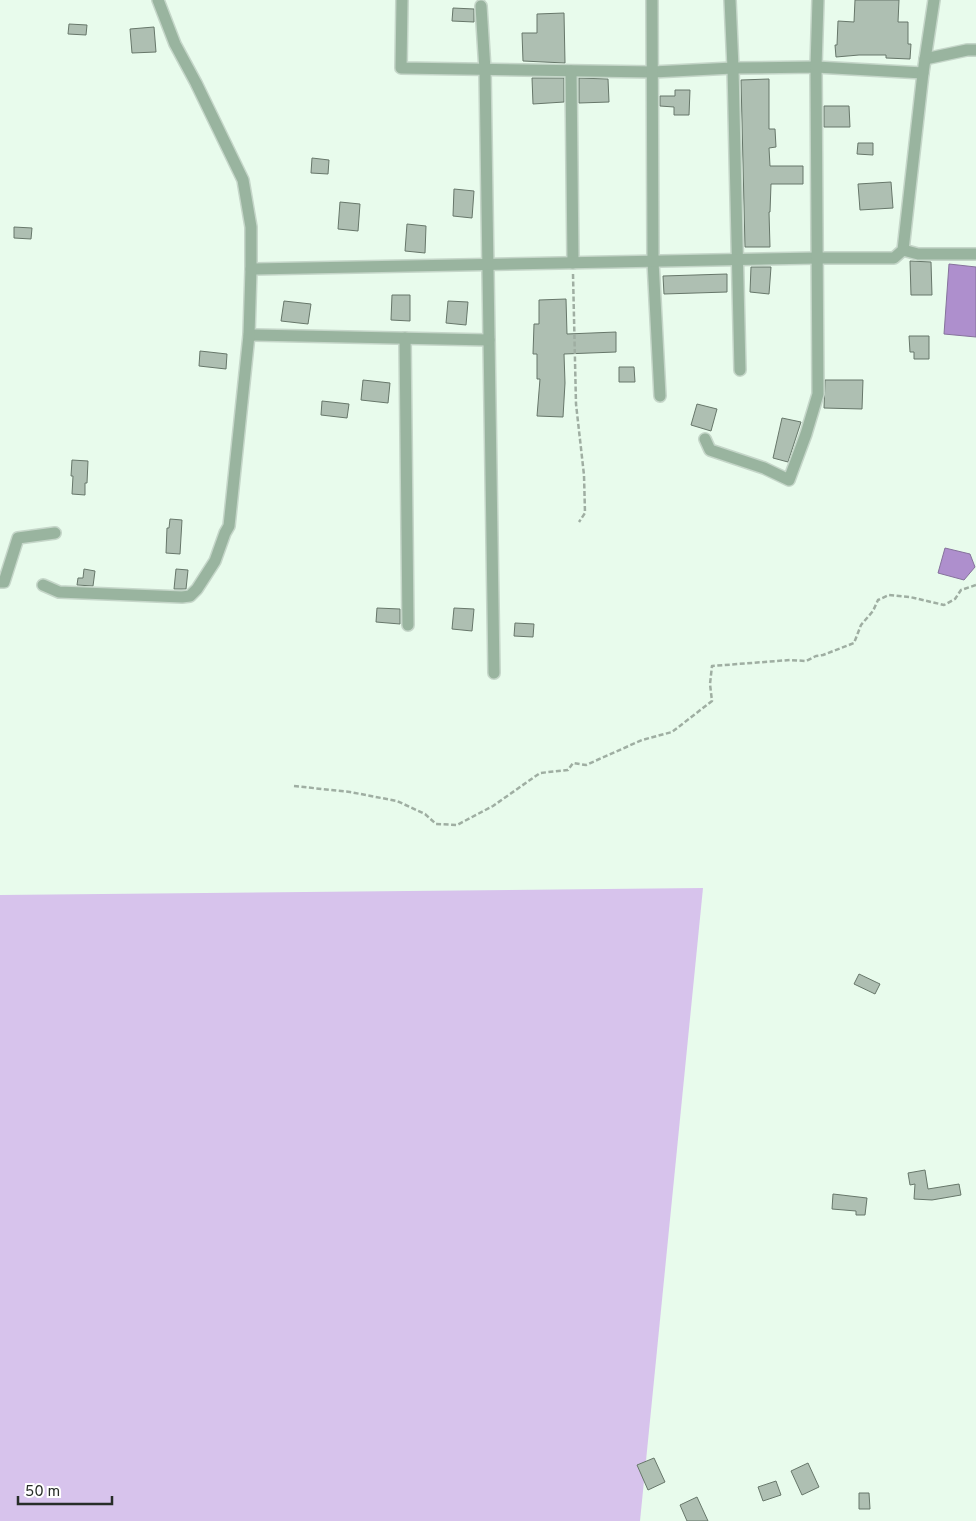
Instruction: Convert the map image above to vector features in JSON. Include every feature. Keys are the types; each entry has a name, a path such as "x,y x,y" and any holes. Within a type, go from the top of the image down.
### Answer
{"street":[{"path":"43,585 59,592 190,596 197,589 215,561 225,533 230,526 249,335 251,227 243,180 175,44 158,0"},
{"path":"402,0 401,68 653,72 816,66 923,73"},
{"path":"652,0 653,261 660,396"},
{"path":"730,0 740,370"},
{"path":"705,439 710,450 764,468 789,480 818,394 816,66 818,0"},
{"path":"251,269 894,258 903,250 923,73 934,0"},
{"path":"481,6 485,70 494,673"},
{"path":"925,59 967,50 976,50"},
{"path":"571,71 573,263"},
{"path":"903,250 918,254 976,254"},
{"path":"249,335 489,340"},
{"path":"405,338 408,625"},
{"path":"0,582 4,582 18,538 55,533"}],"path":[{"path":"573,263 576,404 584,474 585,513 579,522"},
{"path":"294,786 350,792 397,801 425,814 436,824 457,825 493,806 540,772 568,770 573,763 586,765 642,740 672,732 712,701 710,684 712,666 790,660 806,661 816,656 823,656 854,643 861,625 873,611 878,600 890,595 910,597 944,605 955,599 961,590 976,585"}],"shaded area":[{"path":"949,264 976,267 976,337 944,334"},
{"path":"945,548 970,554 975,567 964,580 938,573"},
{"path":"703,888 640,1521 0,1521 0,895"}],"building":[{"path":"855,0 899,0 898,22 908,22 908,44 911,44 910,59 886,58 886,55 836,57 835,45 837,45 838,21 854,22"},
{"path":"453,8 474,9 474,22 452,21"},
{"path":"564,13 565,63 523,61 522,33 537,33 537,14"},
{"path":"69,24 87,25 86,35 68,34"},
{"path":"154,27 156,52 132,53 130,29"},
{"path":"532,78 564,78 564,102 533,104"},
{"path":"579,78 608,79 609,102 579,103"},
{"path":"769,79 769,129 775,129 776,147 769,148 770,166 803,166 803,184 771,184 769,212 770,247 745,247 741,80"},
{"path":"675,90 690,90 689,115 674,115 674,107 660,106 660,96 675,96"},
{"path":"824,106 849,106 850,127 824,127"},
{"path":"858,143 873,143 873,155 857,154"},
{"path":"312,158 329,160 328,174 311,173"},
{"path":"891,182 893,208 860,210 858,184"},
{"path":"454,189 474,191 472,218 453,216"},
{"path":"340,202 360,204 358,231 338,229"},
{"path":"407,224 426,226 425,253 405,251"},
{"path":"14,227 32,228 31,239 14,238"},
{"path":"910,261 931,262 932,295 911,295"},
{"path":"751,267 771,267 769,294 750,292"},
{"path":"727,274 727,292 664,294 663,276"},
{"path":"392,295 410,295 410,321 391,320"},
{"path":"566,299 567,334 616,332 616,352 564,354 563,417 537,416 540,379 537,379 537,354 533,354 534,324 539,324 539,300"},
{"path":"284,301 311,304 308,324 281,321"},
{"path":"448,301 468,302 466,325 446,323"},
{"path":"909,336 929,336 929,359 914,359 914,352 910,352"},
{"path":"200,351 227,354 226,369 199,366"},
{"path":"619,367 634,367 635,382 619,382"},
{"path":"363,380 390,383 388,403 361,400"},
{"path":"825,380 863,380 862,409 824,408"},
{"path":"322,401 349,404 347,418 321,415"},
{"path":"697,404 717,409 711,431 691,425"},
{"path":"782,418 801,422 788,462 773,458"},
{"path":"72,460 88,461 85,495 72,494"},
{"path":"170,519 182,520 180,554 166,553 167,528 169,528"},
{"path":"84,569 95,571 93,586 77,585 78,578 83,578"},
{"path":"176,569 188,570 186,589 174,589"},
{"path":"377,608 400,609 400,624 376,622"},
{"path":"454,608 474,609 472,631 452,629"},
{"path":"515,623 534,624 533,637 514,636"},
{"path":"859,974 880,984 875,994 854,984"},
{"path":"925,1170 928,1189 959,1184 961,1195 932,1200 914,1199 915,1184 910,1185 908,1173"},
{"path":"833,1194 867,1198 865,1215 856,1215 856,1211 832,1209"},
{"path":"654,1458 665,1482 648,1490 637,1465"},
{"path":"808,1463 819,1487 802,1495 791,1471"},
{"path":"776,1481 781,1495 763,1501 758,1487"},
{"path":"859,1493 869,1493 870,1509 859,1509"},
{"path":"697,1497 708,1521 687,1521 680,1505"}]}
